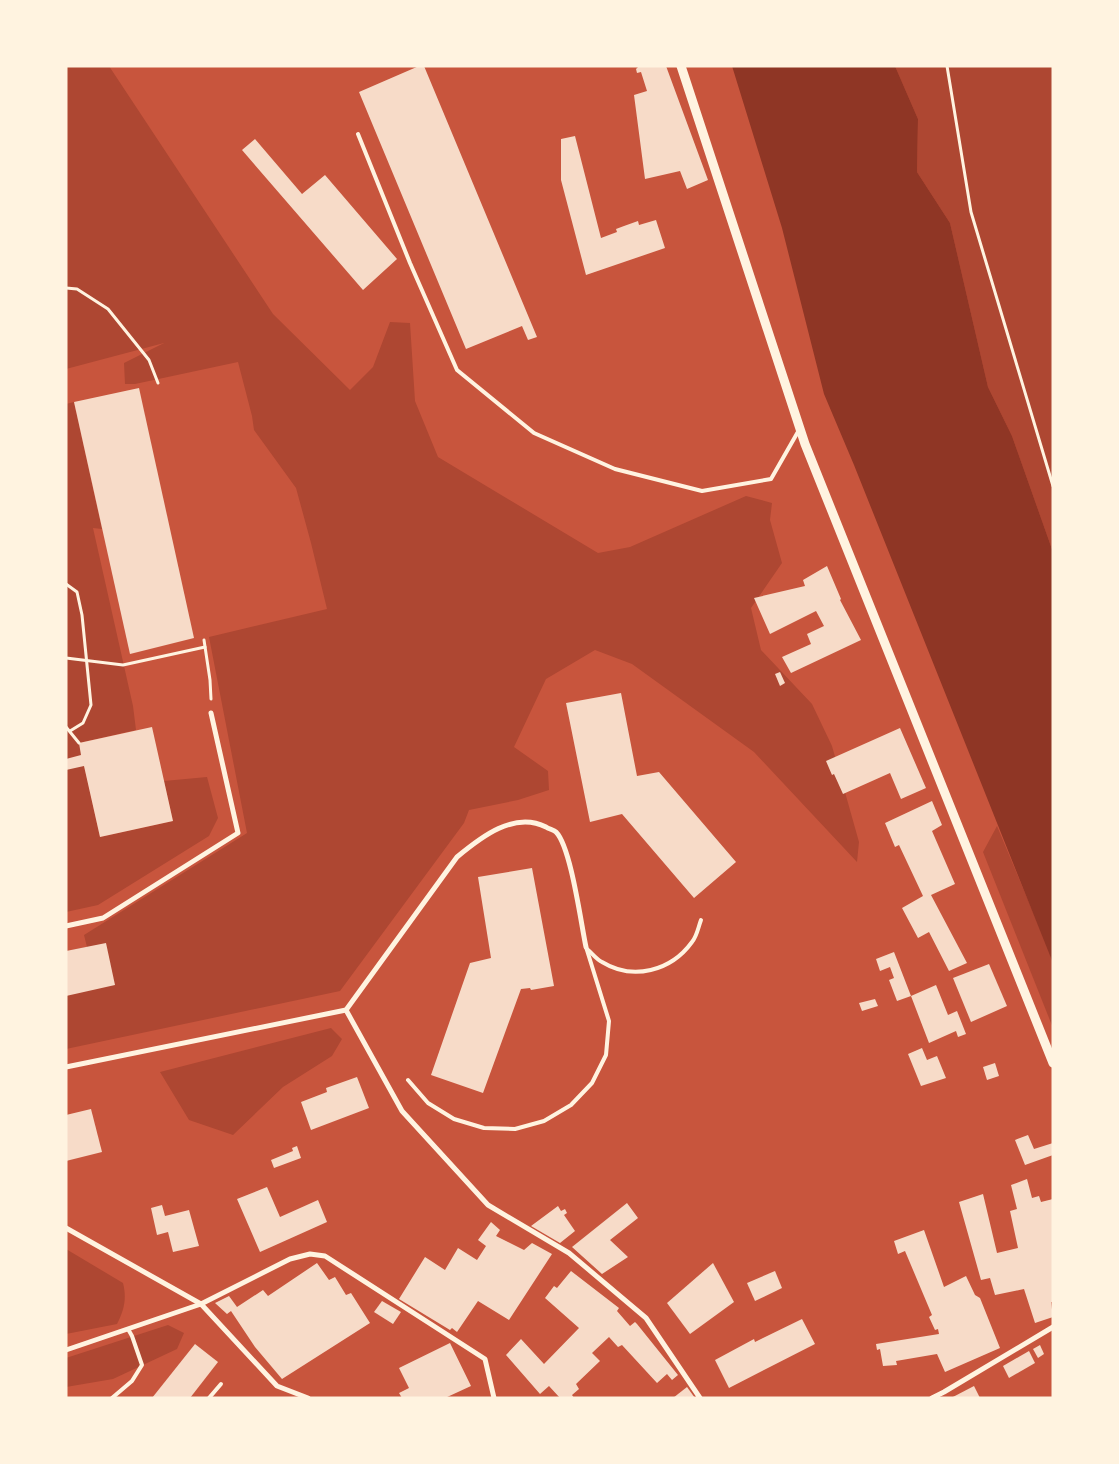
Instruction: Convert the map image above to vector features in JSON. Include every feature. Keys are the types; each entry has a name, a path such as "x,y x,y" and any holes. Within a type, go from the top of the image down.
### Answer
{"street":[{"path":"681,66 804,444 1053,1063"},
{"path":"66,926 103,918 238,833 211,712"},
{"path":"66,1067 346,1010 457,857 476,841 496,829 520,823 537,823 556,832 568,855 586,947"},
{"path":"346,1010 402,1112 488,1205 569,1253 646,1318 700,1398"},
{"path":"66,1228 201,1304 277,1386 308,1398"},
{"path":"66,1350 201,1304 290,1259 310,1254 324,1256 485,1359 494,1398"},
{"path":"932,1398 1053,1327"}],"lane":[{"path":"358,134 410,263 457,370 534,433 615,469 702,491 771,479 800,429"},
{"path":"586,947 601,962 620,970 641,972 662,968 680,957 694,940 701,920"},
{"path":"408,1080 428,1103 454,1119 484,1128 515,1129 544,1121 571,1105 592,1083 606,1055 609,1021 586,947"},
{"path":"112,1398 132,1381 142,1365 128,1329"},
{"path":"209,1398 221,1384"}],"path":[{"path":"947,66 971,212 1053,486"},
{"path":"66,288 77,289 108,309 149,360 158,383"},
{"path":"66,584 77,592 82,615 91,705 83,723 70,731"},
{"path":"204,640 210,680 211,712"},
{"path":"66,658 123,665 205,647"},
{"path":"66,727 79,743"}],"shaded area":[{"path":"66,66 109,66 273,314 350,390 373,367 390,322 410,323 415,401 438,457 598,553 630,547 746,496 772,503 770,520 782,563 751,608 761,650 812,704 832,746 859,842 857,862 754,752 632,664 595,650 546,679 514,747 548,771 549,790 518,800 469,810 464,823 340,991 66,1049 66,951 87,947 84,935 247,833 209,637 327,609 296,488 254,430 238,362 135,384 125,384 124,363 164,343 66,369"},
{"path":"732,66 895,66 918,119 917,172 950,223 988,387 1012,436 1053,552 1053,963 824,394 782,228"},
{"path":"895,66 1053,66 1053,552 1012,436 988,387 950,223 917,172 918,119"},
{"path":"74,402 102,529 93,528 133,706 136,730 79,743 100,837 173,821 164,781 207,777 218,818 209,836 98,905 66,912 66,404"},
{"path":"997,826 1053,960 1053,1028 983,852"},
{"path":"331,1028 342,1039 332,1056 283,1087 233,1135 189,1120 160,1072"},
{"path":"66,1249 123,1283 124,1304 117,1324 66,1334"},
{"path":"168,1325 184,1333 177,1349 113,1379 66,1387 66,1358"}],"building":[{"path":"419,66 424,66 537,337 528,340 522,326 466,349 359,92"},
{"path":"639,66 666,66 708,180 687,189 680,171 645,179 634,95 647,91 641,72 637,73 636,69"},
{"path":"575,136 601,238 617,232 616,229 638,221 639,225 656,220 665,248 586,275 561,180 561,139"},
{"path":"255,139 302,194 325,175 397,259 363,290 242,150"},
{"path":"139,388 194,638 130,654 74,402"},
{"path":"827,566 840,600 861,640 791,673 782,657 811,644 807,634 824,626 816,611 770,634 754,598 805,586 803,580"},
{"path":"780,672 785,683 780,686 775,674"},
{"path":"621,693 637,776 659,772 736,862 694,898 622,814 590,822 566,703"},
{"path":"152,727 173,821 100,837 84,766 66,770 66,759 81,755 79,743"},
{"path":"900,728 926,788 901,799 890,773 843,794 826,761"},
{"path":"932,801 942,825 932,831 955,884 931,895 967,963 949,971 929,932 918,938 902,908 923,896 899,845 895,847 885,823"},
{"path":"532,868 554,986 531,990 530,988 521,989 483,1093 431,1075 470,963 491,958 478,877"},
{"path":"106,943 115,985 66,996 66,951"},
{"path":"894,952 911,996 897,1001 889,980 894,978 890,967 880,971 876,959"},
{"path":"989,964 1007,1006 971,1022 953,978"},
{"path":"936,985 948,1015 957,1011 966,1034 958,1037 956,1031 929,1043 911,996"},
{"path":"875,999 878,1006 862,1011 859,1003"},
{"path":"922,1048 927,1060 937,1056 946,1078 921,1086 908,1054"},
{"path":"995,1063 999,1076 987,1080 983,1067"},
{"path":"357,1077 369,1108 311,1130 301,1102 327,1092 326,1088"},
{"path":"91,1109 102,1152 66,1161 66,1115"},
{"path":"1028,1135 1034,1149 1053,1143 1053,1155 1025,1165 1015,1140"},
{"path":"297,1146 301,1158 274,1168 271,1160 293,1151 292,1148"},
{"path":"1027,1179 1032,1198 1039,1196 1041,1202 1053,1199 1053,1302 1051,1302 1053,1317 1035,1323 1024,1289 995,1295 990,1278 981,1280 959,1202 983,1194 997,1253 1018,1248 1010,1211 1017,1209 1011,1185"},
{"path":"267,1187 280,1217 318,1200 327,1222 260,1252 237,1199"},
{"path":"627,1203 638,1218 610,1240 628,1257 602,1274 572,1247"},
{"path":"162,1205 165,1216 189,1210 199,1246 173,1252 168,1232 157,1235 151,1208"},
{"path":"558,1206 561,1211 565,1209 567,1213 564,1215 575,1231 560,1243 531,1226"},
{"path":"491,1222 500,1230 496,1236 524,1250 532,1243 552,1254 509,1320 478,1301 457,1332 452,1328 450,1330 399,1299 425,1257 445,1270 458,1248 477,1260 486,1246 478,1240"},
{"path":"924,1230 944,1287 966,1276 975,1295 980,1298 1000,1348 945,1372 937,1354 896,1361 897,1365 883,1366 880,1349 877,1350 876,1344 939,1334 938,1329 935,1330 929,1317 932,1315 905,1251 898,1254 894,1241"},
{"path":"317,1263 329,1280 335,1277 346,1295 351,1293 370,1323 282,1379 255,1347 231,1311 227,1314 215,1303 229,1296 237,1307 263,1290 268,1296"},
{"path":"713,1263 734,1302 690,1334 667,1303"},
{"path":"571,1271 619,1308 617,1311 630,1326 635,1322 678,1375 672,1380 667,1374 657,1383 622,1345 618,1347 609,1337 592,1353 600,1361 576,1384 579,1389 572,1395 574,1398 560,1398 549,1386 540,1394 506,1355 521,1339 544,1364 579,1328 545,1298 554,1286 557,1288"},
{"path":"775,1271 782,1288 755,1301 747,1283"},
{"path":"382,1301 401,1312 393,1324 374,1312"},
{"path":"802,1319 815,1344 729,1388 715,1360 754,1339 755,1342"},
{"path":"450,1343 471,1386 445,1398 402,1398 399,1393 409,1388 399,1368"},
{"path":"195,1344 218,1362 190,1398 152,1398"},
{"path":"1040,1345 1044,1354 1038,1358 1033,1349"},
{"path":"1029,1351 1035,1363 1009,1378 1003,1366"},
{"path":"974,1386 980,1398 951,1398"},
{"path":"687,1387 695,1398 673,1398"}]}
